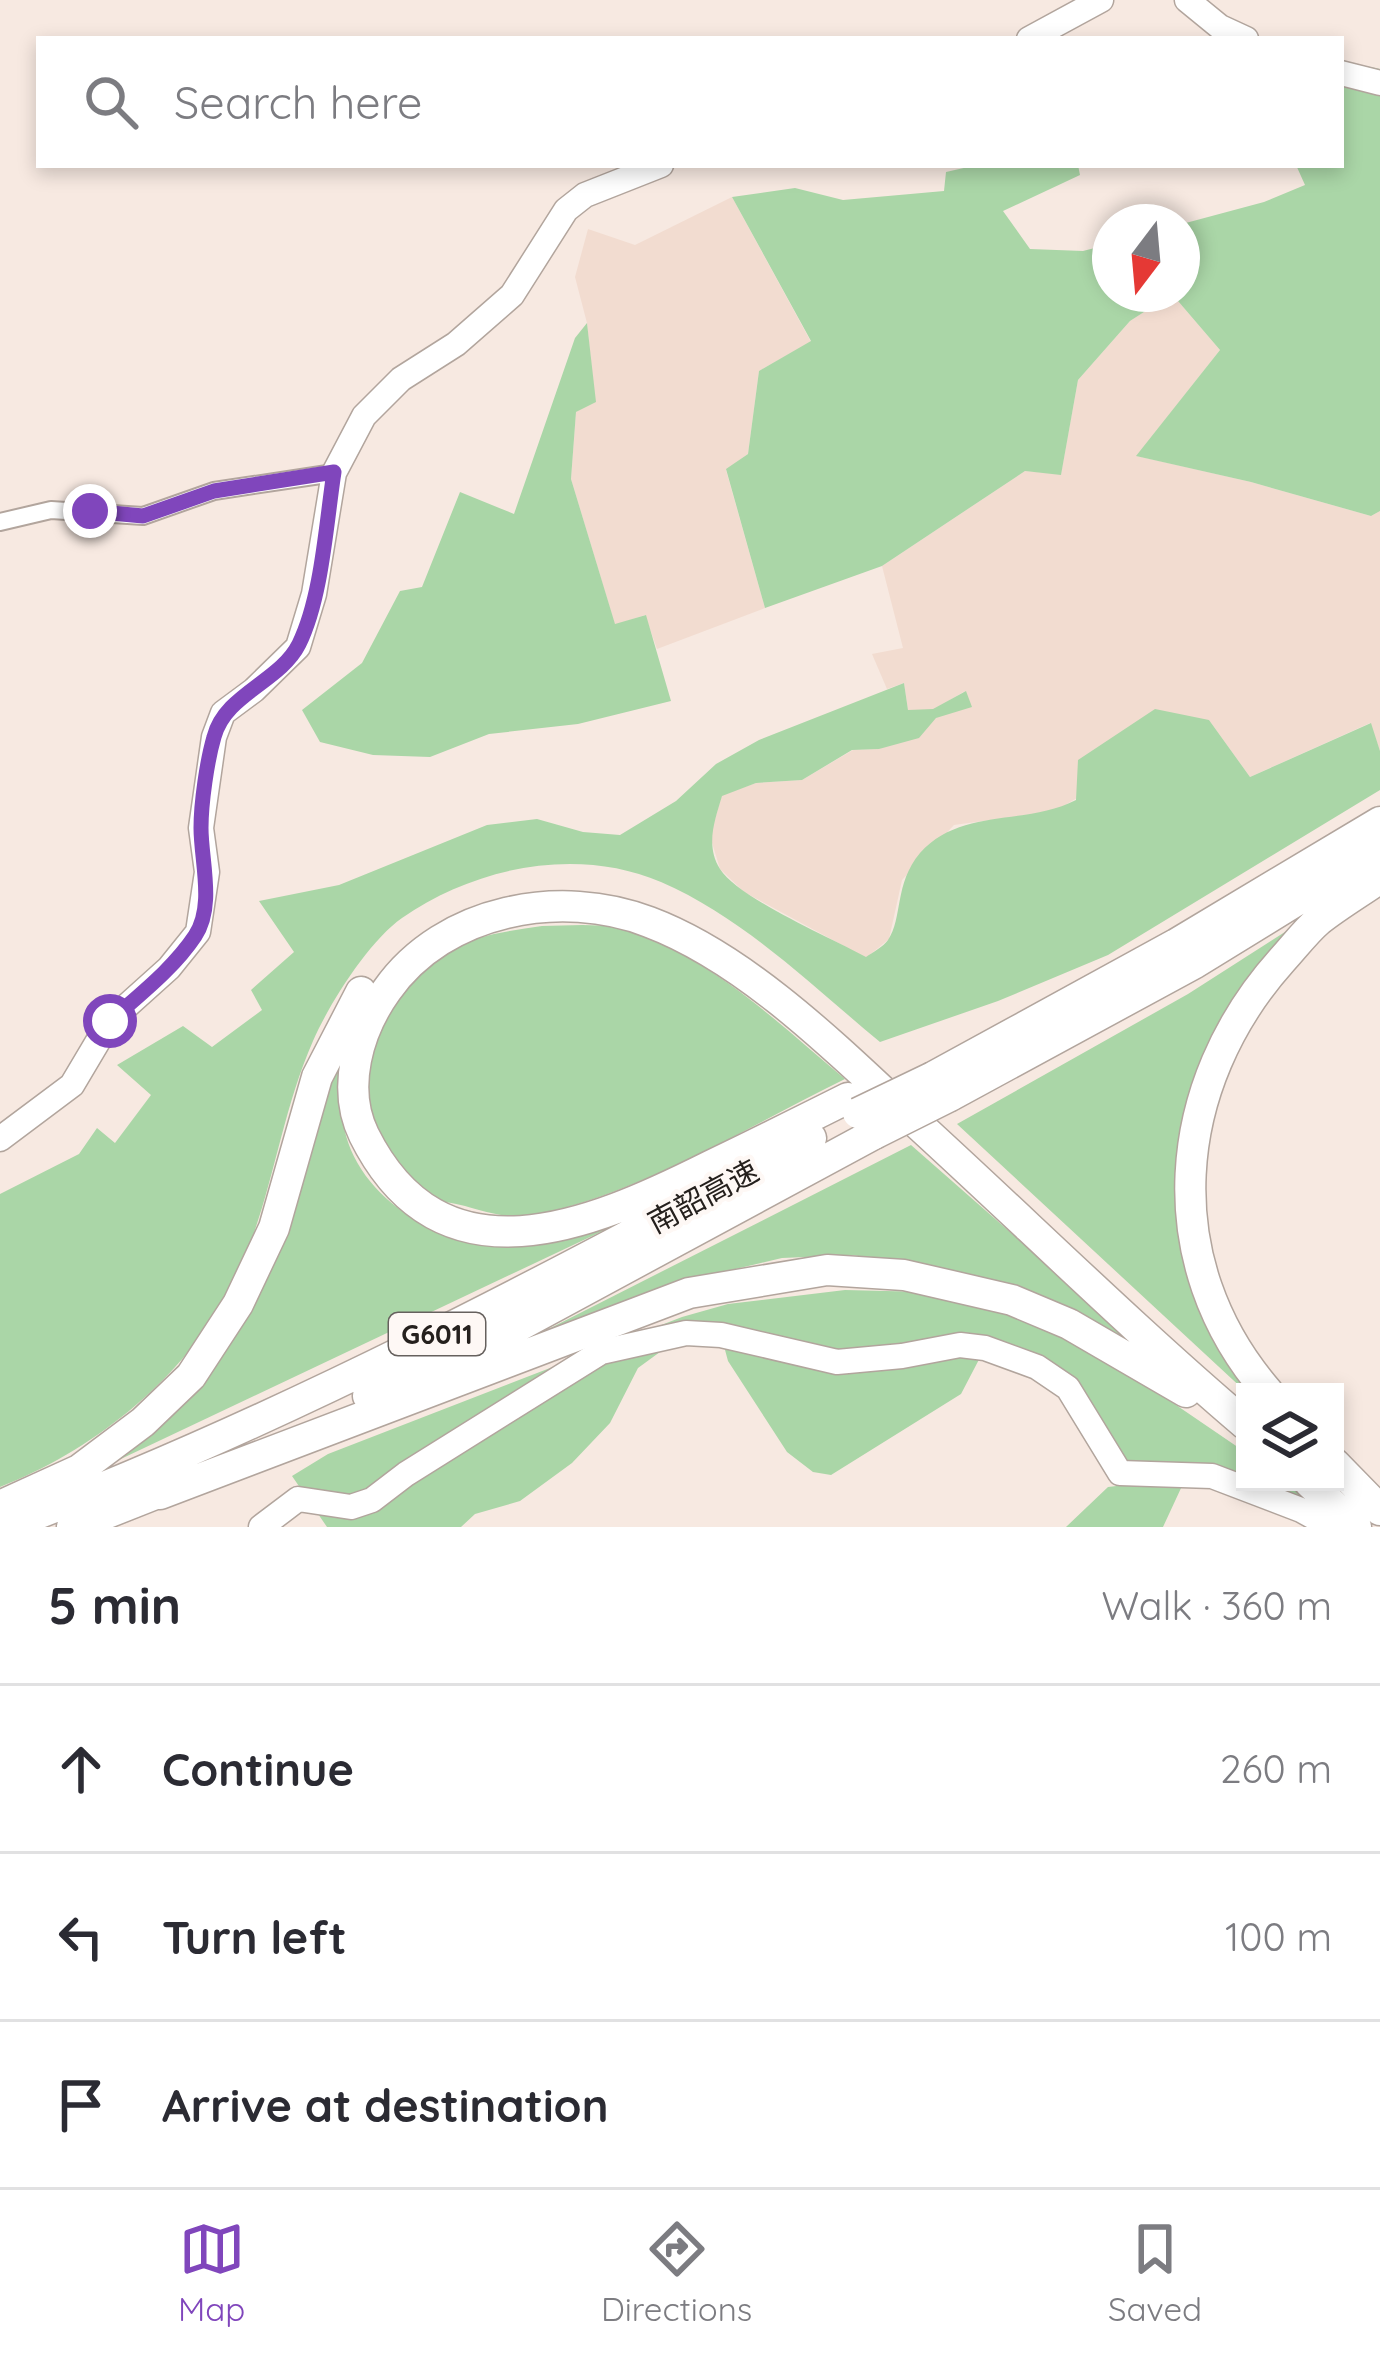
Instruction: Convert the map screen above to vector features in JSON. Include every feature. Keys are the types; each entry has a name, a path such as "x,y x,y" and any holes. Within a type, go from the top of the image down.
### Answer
{"highway":[{"name":"南韶高速","path":"3,1527 95,1492 503,1304 934,1078 1176,944 1380,822"},
{"name":"南韶高速","path":"934,1078 1195,963 1380,849"},
{"path":"1261,1383 1223,1332 1201,1277 1189,1214 1193,1136 1209,1077 1230,1030 1258,986 1317,922 1380,878"},
{"path":"0,1506 79,1469 143,1422 191,1376 238,1304 274,1228 317,1077 359,994 400,946 448,913 508,896 575,890 640,900 694,922 741,953 880,1068 1236,1394"},
{"path":"934,1078 860,1115 643,1199 576,1223 521,1233 474,1230 431,1215 386,1176 361,1129 355,1086 356,1055 368,1016 393,981 426,949 477,921 528,907 590,907 650,922 756,983 830,1043 1175,1364 1236,1418"},
{"name":"南韶高速","path":"72,1527 160,1494 513,1329 860,1115"},
{"path":"160,1494 688,1293 827,1270 904,1275 1012,1300 1070,1324 1236,1421"},
{"path":"1344,1481 1368,1512"},
{"path":"1327,1491 1368,1512"}],"street":[{"path":"1035,36 1101,0"},
{"path":"1187,0 1220,27 1240,36"},
{"path":"1344,74 1380,83"},
{"path":"0,1139 72,1085 110,1021 169,968 198,932 207,872 201,828 214,736 224,712 298,647 314,594 334,472 364,416 401,380 456,344 512,295 566,210 584,195 653,168"},
{"path":"0,521 51,511 143,516 214,491 334,472"},
{"path":"261,1527 298,1499 351,1507 372,1500 601,1352 686,1333 722,1335 837,1362 960,1345 985,1348 1037,1367 1068,1388 1120,1473 1212,1476 1301,1510 1331,1527"}],"shaded area":[{"path":"732,197 811,342 759,371 748,454 726,470 765,608 657,649 645,615 615,625 571,479 576,412 595,401 587,323 575,277 588,229 635,245"},
{"path":"1144,312 1187,312 1220,350 1137,456 1371,516 1380,511 1380,751 1370,723 1250,777 1209,720 1055,811 954,825 902,880 889,939 866,958 744,892 720,869 710,836 722,795 756,783 802,780 853,750 879,749 936,718 965,691 933,710 908,710 904,683 887,689 872,654 903,648 882,566 1025,471 1061,474 1078,380 1130,321"}],"green space":[{"path":"1344,62 1380,69 1380,511 1371,516 1136,456 1220,350 1187,312 1200,312 1200,219 1305,185 1297,168 1344,168"},
{"path":"964,168 1079,168 1080,175 1003,211 1030,249 1092,249 1092,312 1144,312 1130,321 1078,380 1061,475 1025,471 882,566 765,608 726,469 748,454 759,371 811,341 732,197 795,188 843,200 944,191 946,172"},
{"path":"587,323 596,402 576,412 571,479 615,624 646,615 671,701 578,724 489,734 430,757 373,755 320,742 302,710 362,663 400,591 422,587 460,492 514,514 575,338"},
{"path":"904,683 908,710 933,709 966,691 972,707 936,718 919,738 879,749 852,750 802,780 756,783 722,796 713,832 715,860 730,880 765,905 866,957 888,940 912,865 936,839 974,823 1036,813 1076,800 1078,760 1155,709 1209,720 1250,777 1371,723 1380,751 1380,790 1108,955 998,1001 880,1042 721,914 629,871 595,865 527,867 431,900 376,942 320,1026 300,1073 253,1236 205,1329 128,1412 66,1455 0,1487 0,1194 79,1154 97,1128 115,1143 151,1095 117,1065 183,1026 212,1047 262,1010 251,990 294,952 259,901 339,885 487,825 537,819 583,832 620,835 676,801 716,764 759,740"},
{"path":"1299,923 1228,1007 1197,1075 1179,1150 1178,1226 1185,1263 1203,1310 1248,1383 1236,1383 957,1124 1188,994"},
{"path":"542,926 616,928 680,953 738,990 845,1079 648,1178 567,1207 512,1216 433,1198 388,1152 375,1124 369,1096 377,1039 408,986 443,954 484,937"},
{"path":"363,1005 343,1093 346,1135 357,1163 398,1208 452,1237 511,1247 562,1239 645,1211 87,1475 195,1382"},
{"path":"911,1145 1156,1360 1063,1304 926,1265 851,1255 782,1258 685,1281 521,1343"},
{"path":"845,1290 927,1292 1022,1314 1157,1392 1236,1446 1236,1490 1120,1473 1068,1388 985,1348 961,1394 831,1475 813,1472 787,1452 728,1361 721,1335 686,1333 638,1368 610,1423 572,1463 520,1501 475,1514 461,1527 327,1527 292,1476 328,1454 682,1317 728,1304"},
{"path":"1150,1482 1182,1486 1163,1527 1066,1527 1108,1487"},
{"path":"1245,1491 1305,1491 1333,1513"}],"route":[{"path":"90,511 143,516 214,491 334,472 314,594 298,647 224,712 214,736 201,828 207,872 198,932 169,968 110,1021"}]}
